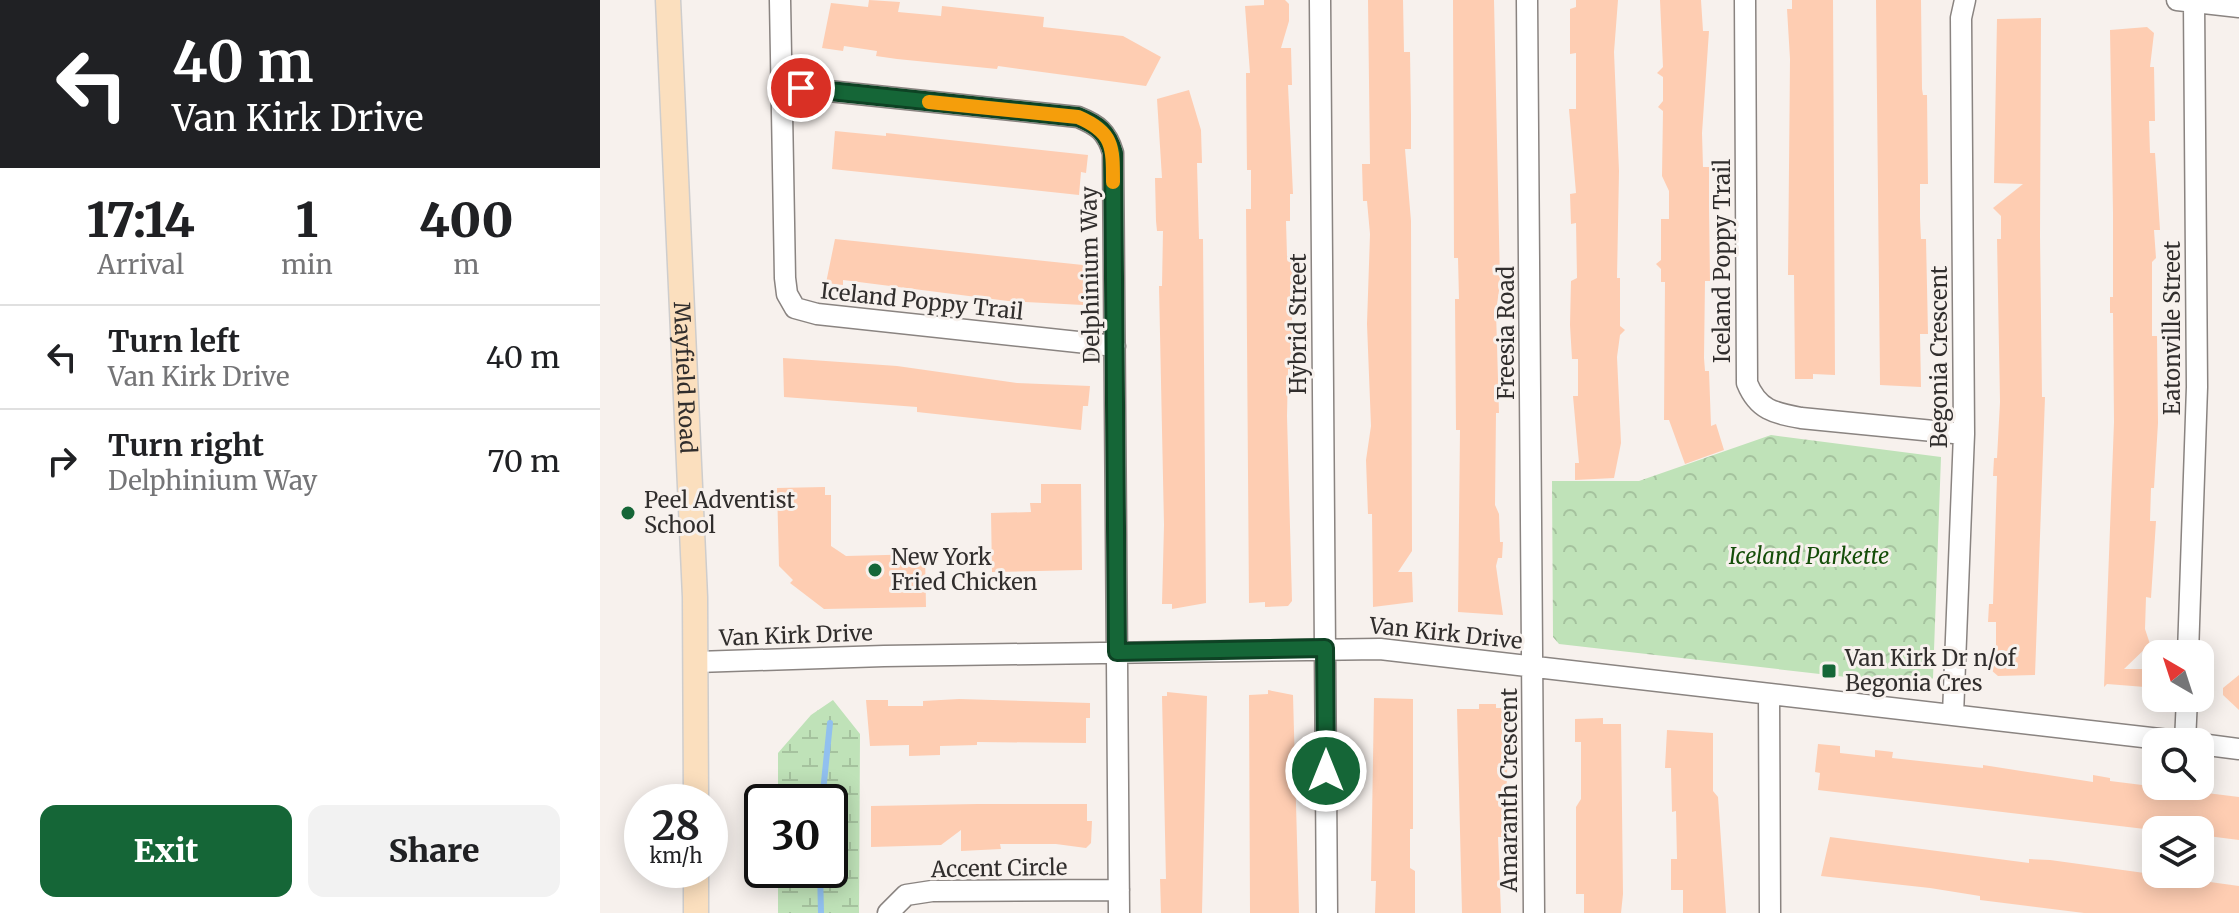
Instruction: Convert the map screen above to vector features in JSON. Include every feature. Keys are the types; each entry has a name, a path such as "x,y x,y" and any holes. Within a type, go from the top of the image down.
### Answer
{"main road":[{"name":"Mayfield Road","path":"668,0 697,662 696,784"},
{"path":"696,888 696,913"}],"street":[{"name":"Iceland Poppy Trail","path":"780,0 785,287 795,308 817,314 1115,346"},
{"name":"Hybrid Street","path":"1320,0 1325,648"},
{"name":"Freesia Road","path":"1527,0 1532,667"},
{"name":"Iceland Poppy Trail","path":"1745,0 1747,383 1753,398 1774,413 1801,418 1964,434"},
{"name":"Begonia Crescent","path":"1953,715 1964,434 1961,18 1965,0"},
{"path":"2185,1 2239,7"},
{"name":"Eatonville Street","path":"2185,1 2197,387 2188,640"},
{"name":"Delphinium Way","path":"781,86 1078,117 1098,125 1108,138 1113,153 1117,652"},
{"path":"1325,648 1327,913"},
{"name":"Van Kirk Drive","path":"697,662 1380,649 2142,737"},
{"path":"1117,652 1119,913"},
{"name":"Amaranth Crescent","path":"1532,667 1534,913"},
{"path":"1769,694 1770,913"},
{"path":"2214,746 2239,749"},
{"name":"Accent Circle","path":"888,913 906,895 932,891 1119,890"}],"green space":[{"name":"Iceland Parkette","path":"1771,435 1941,457 1933,678 1925,686 1559,644 1553,637 1552,481 1639,481"},
{"path":"833,700 860,734 859,913 778,913 778,888 848,888 848,784 778,784 778,753 811,715"}],"building":[{"path":"869,0 900,2 898,12 941,16 942,6 1044,17 1043,27 1123,36 1161,57 1146,86 998,66 997,69 897,59 876,56 877,51 844,46 843,51 822,48 831,3 868,7"},
{"path":"1264,0 1285,0 1289,4 1289,21 1281,48 1291,48 1292,85 1288,85 1293,194 1290,194 1290,221 1286,221 1287,256 1293,256 1292,325 1295,325 1295,370 1288,369 1287,416 1292,601 1288,606 1265,607 1265,602 1249,603 1246,209 1251,209 1251,170 1247,170 1246,73 1250,73 1245,6 1264,5"},
{"path":"1368,0 1403,0 1404,52 1410,52 1411,115 1411,149 1405,149 1411,221 1412,551 1398,572 1412,572 1413,602 1373,607 1372,514 1368,514 1366,460 1371,426 1367,324 1370,234 1367,201 1363,201 1362,164 1370,164"},
{"path":"1453,0 1494,0 1500,284 1496,311 1499,413 1496,413 1495,505 1499,514 1500,542 1503,542 1502,558 1498,558 1496,566 1503,615 1458,612 1460,430 1456,430 1455,299 1459,299 1458,258 1454,258"},
{"path":"1576,0 1618,0 1614,52 1619,171 1617,278 1620,278 1620,326 1625,330 1620,335 1617,357 1621,443 1614,478 1575,480 1575,463 1579,463 1573,396 1578,396 1578,359 1572,359 1570,325 1571,281 1577,278 1576,223 1571,224 1570,194 1576,193 1569,109 1576,109 1576,53 1570,54 1570,9 1576,7"},
{"path":"1660,0 1701,0 1703,31 1709,31 1702,133 1703,167 1709,167 1710,281 1705,281 1704,358 1705,371 1709,371 1711,426 1716,424 1724,450 1685,464 1669,420 1664,420 1665,282 1661,282 1661,269 1656,264 1661,260 1661,219 1669,219 1669,191 1662,176 1663,111 1658,107 1663,101 1663,77 1657,73 1663,67"},
{"path":"1792,0 1833,0 1835,375 1813,374 1813,379 1795,379 1794,275 1788,275 1790,59 1787,9 1792,9"},
{"path":"1876,0 1921,0 1928,184 1920,184 1920,218 1921,239 1926,239 1928,334 1920,334 1921,387 1880,385"},
{"path":"2041,18 2040,236 2042,397 2045,397 2035,675 1998,676 1991,670 1996,660 1996,622 1988,622 1989,604 1993,604 1997,476 1993,476 2000,402 1997,239 2001,239 2001,216 1993,208 2023,184 1994,183 1997,19"},
{"path":"2147,27 2154,33 2150,67 2154,67 2155,121 2149,121 2150,153 2155,153 2160,230 2154,230 2156,258 2152,262 2152,336 2157,336 2158,423 2150,521 2156,521 2151,598 2146,597 2145,629 2149,640 2142,640 2142,652 2124,669 2142,669 2142,687 2107,684 2104,687 2114,422 2113,313 2110,313 2110,297 2113,297 2113,213 2110,30"},
{"path":"1189,90 1201,130 1202,163 1197,163 1199,239 1203,239 1206,603 1172,609 1172,604 1162,604 1164,525 1159,286 1162,286 1163,231 1157,231 1156,221 1155,178 1162,178 1157,99"},
{"path":"835,131 886,136 886,133 1088,155 1086,173 1081,172 1079,195 832,169"},
{"path":"835,239 1083,265 1083,305 1008,301 843,280 843,285 826,283"},
{"path":"783,358 897,366 1017,383 1090,386 1088,406 1083,406 1081,430 917,412 917,407 784,397"},
{"path":"1041,484 1081,484 1082,570 992,572 991,513 1031,512 1030,503 1041,503"},
{"path":"825,487 825,495 831,495 831,546 846,556 925,554 926,607 824,609 790,583 793,580 779,566 777,488"},
{"path":"2239,675 2239,710 2223,695 2223,688"},
{"path":"1268,690 1293,695 1299,913 1250,913 1249,695 1268,694"},
{"path":"1167,692 1207,696 1202,913 1161,913 1160,879 1166,879 1162,696 1167,696"},
{"path":"1374,698 1413,699 1410,868 1415,871 1415,913 1375,913 1376,881 1371,881"},
{"path":"959,699 1090,703 1090,718 1086,718 1086,743 977,742 977,745 940,746 940,755 909,756 909,745 870,746 866,700 888,700 888,706 923,706 923,701"},
{"path":"1479,704 1496,704 1496,708 1502,708 1502,743 1508,743 1505,837 1498,837 1501,913 1462,913 1457,709 1479,709"},
{"path":"1603,718 1603,724 1621,724 1623,894 1621,913 1584,913 1584,894 1576,894 1576,807 1581,799 1581,742 1575,742 1575,719"},
{"path":"1667,730 1713,733 1713,791 1718,797 1726,913 1683,913 1683,890 1671,890 1671,859 1677,859 1676,811 1672,812 1671,768 1665,768"},
{"path":"1818,744 1840,746 1840,753 1875,757 1875,750 1893,752 1892,758 1983,768 1983,765 2093,782 2093,775 2110,778 2110,781 2142,785 2142,800 2214,800 2214,794 2239,797 2239,840 2214,837 2214,816 2142,816 2142,829 1818,790 1820,773 1815,772"},
{"path":"1087,804 1087,821 1092,821 1091,843 1086,848 1056,844 1000,844 1001,849 961,851 961,830 941,845 871,847 871,806"},
{"path":"1830,837 2029,863 2029,859 2050,860 2142,873 2142,888 2214,888 2214,883 2239,886 2239,913 2084,913 1980,900 1980,896 1930,888 1821,876"}],"waterway":[{"path":"824,784 830,723"},
{"path":"820,888 821,913"}],"slow traffic":[{"path":"929,102 1078,117 1098,125 1108,138 1113,153 1113,182"}],"place":[{"name":"Peel Adventist School","path":"628,513"},
{"name":"New York Fried Chicken","path":"875,570"},
{"name":"Van Kirk Dr n/of Begonia Cres","path":"1829,671"}],"route":[{"path":"801,88 1078,117 1098,125 1108,138 1113,153 1117,652 1325,648 1326,771"}]}
